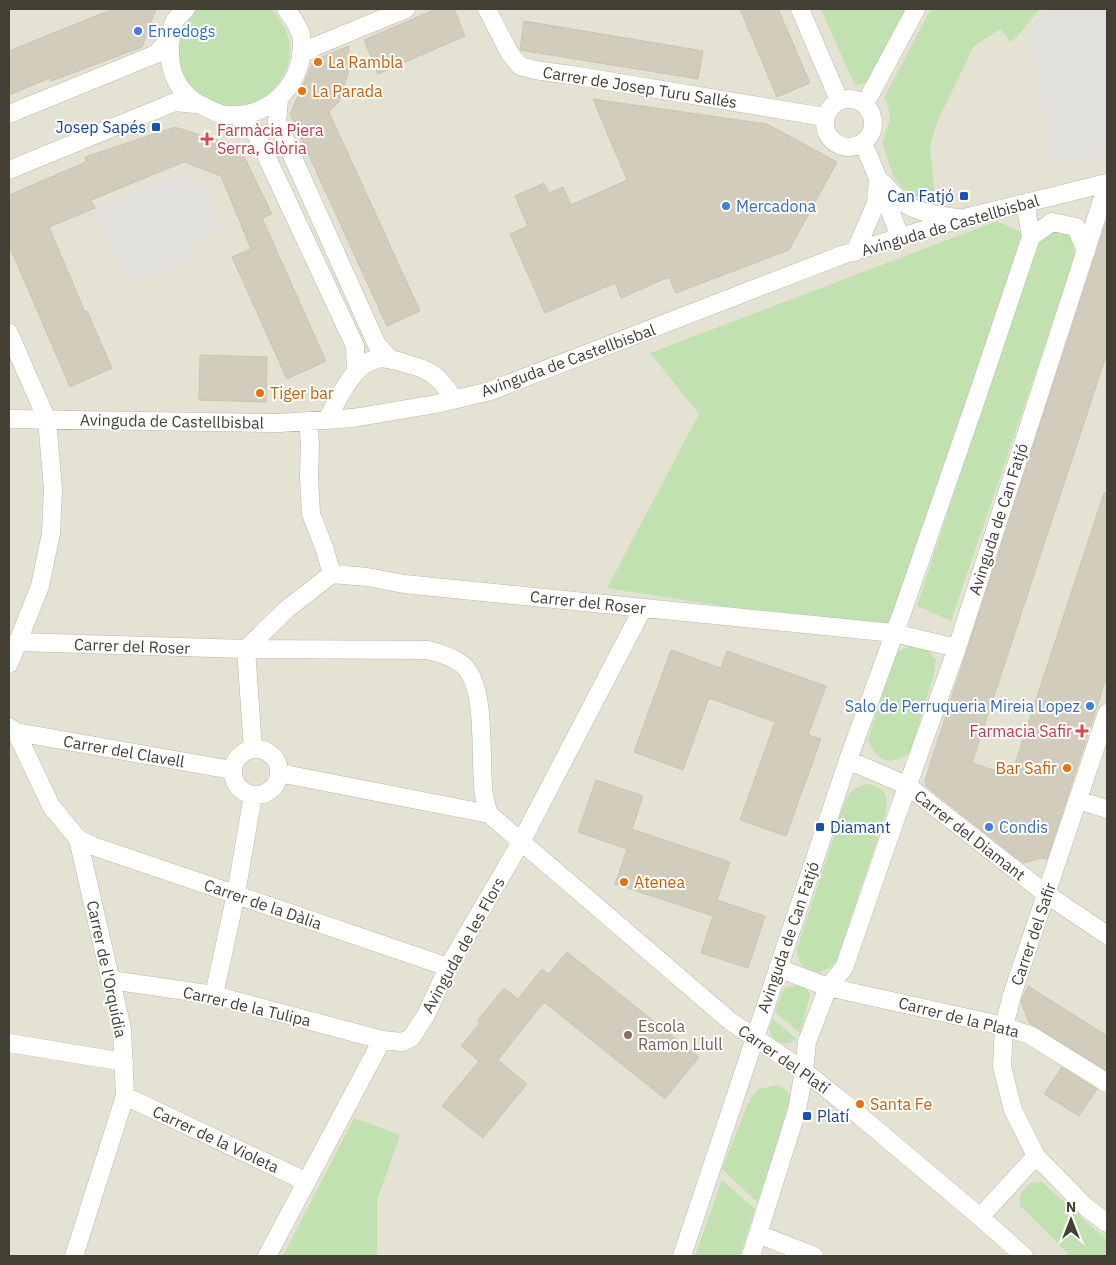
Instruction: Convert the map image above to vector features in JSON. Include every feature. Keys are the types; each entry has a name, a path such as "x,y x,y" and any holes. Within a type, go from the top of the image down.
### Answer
{"street":[{"path":"186,9 175,20 168,51 172,73 180,88 196,104"},
{"path":"9,170 175,102 196,104 225,115 248,115 260,111 279,99 287,90 298,70 301,55 300,34 286,9"},
{"path":"301,55 316,46 406,9"},
{"name":"Carrer de Josep Turu Sallés","path":"487,9 510,54 520,66 825,117"},
{"path":"800,9 839,100"},
{"path":"865,104 916,9"},
{"path":"9,114 156,54 171,38"},
{"path":"279,99 277,122 377,345 391,360"},
{"path":"852,99 865,104 870,110 873,124 872,132 862,143 848,147 835,143 826,131 825,117 828,110 839,100 852,99"},
{"path":"236,115 256,134 261,143 355,346 356,372"},
{"path":"862,143 878,178 900,238"},
{"path":"878,178 897,199 910,207 960,219"},
{"path":"855,252 876,203 878,178"},
{"name":"Avinguda de Castellbisbal","path":"9,419 279,423 353,418 454,399 490,391 826,261 960,219 1107,184"},
{"name":"Avinguda de Can Fatjó","path":"751,1256 797,1110 807,1042 828,987 844,968 957,648 1107,184"},
{"name":"Avinguda de Can Fatjó","path":"682,1256 848,760 977,397 1031,236 1028,202"},
{"path":"1031,236 1052,222 1076,227 1086,251"},
{"path":"9,333 47,420 53,489 51,533 40,586 9,664"},
{"path":"327,420 346,384 362,367 376,359 391,360 421,367 441,380 454,399"},
{"path":"253,749 246,649 287,609 332,574 311,514 308,421"},
{"name":"Carrer del Roser","path":"332,574 367,577 404,584 894,633 957,648"},
{"name":"Avinguda de les Flors","path":"382,1040 402,1042 411,1038 426,1015 448,967 521,842 644,608"},
{"name":"Carrer del Roser","path":"18,642 246,649 428,650 446,655 464,666 474,683 479,707 484,795 489,814"},
{"name":"Carrer del Safir","path":"1107,712 1012,995 1004,1027 1002,1068 1013,1110 1036,1156 1087,1208 1107,1223"},
{"name":"Carrer del Clavell","path":"13,729 232,770"},
{"name":"Carrer de l'Orquídia","path":"13,729 51,806 78,839 122,1029 125,1096 74,1256"},
{"path":"253,749 261,750 271,755 276,761 279,773 274,786 268,792 261,795 253,795 240,789 235,783 232,770 238,756 245,751 253,749"},
{"path":"848,760 908,786"},
{"path":"279,773 489,814"},
{"name":"Carrer del Diamant","path":"908,786 1046,894 1107,935"},
{"path":"214,995 236,894 253,795"},
{"path":"1078,800 1107,809"},
{"name":"Carrer del Platí","path":"489,814 730,1021 804,1071 848,1105 1024,1256"},
{"name":"Carrer de la Dàlia","path":"78,839 92,846 448,967"},
{"name":"Carrer de la Plata","path":"778,968 828,987 995,1024 1030,1035 1107,1083"},
{"name":"Carrer de la Tulipa","path":"111,980 214,995 382,1040"},
{"path":"267,1256 382,1040"},
{"path":"9,1043 124,1062"},
{"name":"Carrer de la Violeta","path":"125,1096 307,1182"},
{"path":"980,1217 1036,1156"},
{"path":"758,1234 814,1256"}],"shaded area":[{"path":"9,9 1107,9 1107,1240 1042,1182 1030,1183 1020,1195 1020,1206 1070,1256 9,1256"},
{"path":"1046,9 1107,9 1107,155 1050,164 1030,28"},
{"path":"179,175 206,186 222,231 187,246 193,259 127,286 95,208"}],"green space":[{"path":"198,9 270,9 280,19 287,32 290,53 285,72 279,83 270,93 248,105 223,106 210,102 197,93 188,83 182,71 179,45 182,33"},
{"path":"821,9 908,9 872,77 866,83 855,86"},
{"path":"931,9 1040,9 1016,38 1010,42 1001,29 974,46 938,120 930,145 935,199 914,196 902,188 894,178 882,143 890,119 888,106 884,98"},
{"path":"997,221 1031,237 894,633 607,588 699,414 650,353"},
{"path":"1053,229 1071,239 1074,248 1074,260 951,621 917,606 1030,261 1041,236"},
{"path":"911,645 927,649 936,660 934,674 910,753 897,760 885,760 875,753 868,740 895,653"},
{"path":"868,784 882,790 886,795 887,808 881,829 842,827 837,825 850,793"},
{"path":"835,834 875,835 878,838 836,962 830,968 823,971 810,971 801,963 797,948"},
{"path":"799,985 806,986 810,995 800,1033 775,1012 784,988"},
{"path":"773,1019 797,1039 788,1043 776,1040 770,1033 769,1028"},
{"path":"778,1085 788,1093 792,1104 757,1202 722,1169 750,1099 759,1089"},
{"path":"354,1118 400,1135 377,1200 377,1256 283,1256"},
{"path":"722,1180 755,1209 740,1256 695,1256"},
{"path":"1042,1182 1107,1240 1107,1256 1070,1256 1020,1206 1020,1195 1030,1183"}],"building":[{"path":"113,9 156,9 142,47 51,81 50,78 9,95 9,51"},
{"path":"436,9 454,9 465,36 378,74 364,40"},
{"path":"740,9 778,9 810,83 777,97"},
{"path":"524,21 703,51 698,79 520,50"},
{"path":"349,46 348,73 339,102 329,112 420,311 387,326 290,114 314,60"},
{"name":"Mercadona","path":"593,99 767,124 837,162 789,250 676,293 669,277 621,298 615,283 545,313 510,234 528,226 515,196 544,183 549,193 563,187 571,205 627,180"},
{"path":"175,127 240,148 272,214 262,218 326,361 287,379 232,257 251,249 221,176 184,162 91,200 95,208 49,227 85,312 87,311 112,368 70,387 9,245 9,195 86,162 85,157"},
{"path":"1107,219 1107,353 972,763 1011,776 1104,493 1107,493 1107,676 1047,859 1042,858 1023,863 926,786 925,780"},
{"path":"200,355 267,357 266,402 199,400"},
{"path":"671,650 721,668 727,651 826,686 808,735 821,739 786,836 740,820 775,722 709,698 683,770 634,752"},
{"path":"596,780 643,796 632,829 730,862 717,900 765,916 748,968 701,953 713,916 615,884 627,849 578,832"},
{"name":"Escola Ramon Llull","path":"567,952 699,1057 665,1099 544,1002 498,1060 527,1084 483,1138 442,1106 479,1061 461,1046 480,1023 477,1021 504,988 518,999 542,969 549,974"},
{"path":"1028,986 1107,1036 1107,1071 1029,1023 1021,1001"},
{"path":"1062,1067 1097,1089 1079,1116 1044,1094"}],"place":[{"name":"Enredogs","path":"138,31"},
{"name":"La Rambla","path":"318,62"},
{"name":"La Parada","path":"302,91"},
{"name":"Josep Sapés","path":"156,127"},
{"name":"Farmàcia Piera Serra, Glòria","path":"207,139"},
{"name":"Can Fatjó","path":"964,196"},
{"name":"Mercadona","path":"726,206"},
{"name":"Tiger bar","path":"260,393"},
{"name":"Salo de Perruqueria Mireia Lopez","path":"1090,706"},
{"name":"Farmacia Safir","path":"1082,731"},
{"name":"Bar Safir","path":"1067,768"},
{"name":"Diamant","path":"820,827"},
{"name":"Condis","path":"989,827"},
{"name":"Atenea","path":"624,882"},
{"name":"Escola Ramon Llull","path":"628,1035"},
{"name":"Santa Fe","path":"860,1104"},
{"name":"Platí","path":"807,1116"}]}
